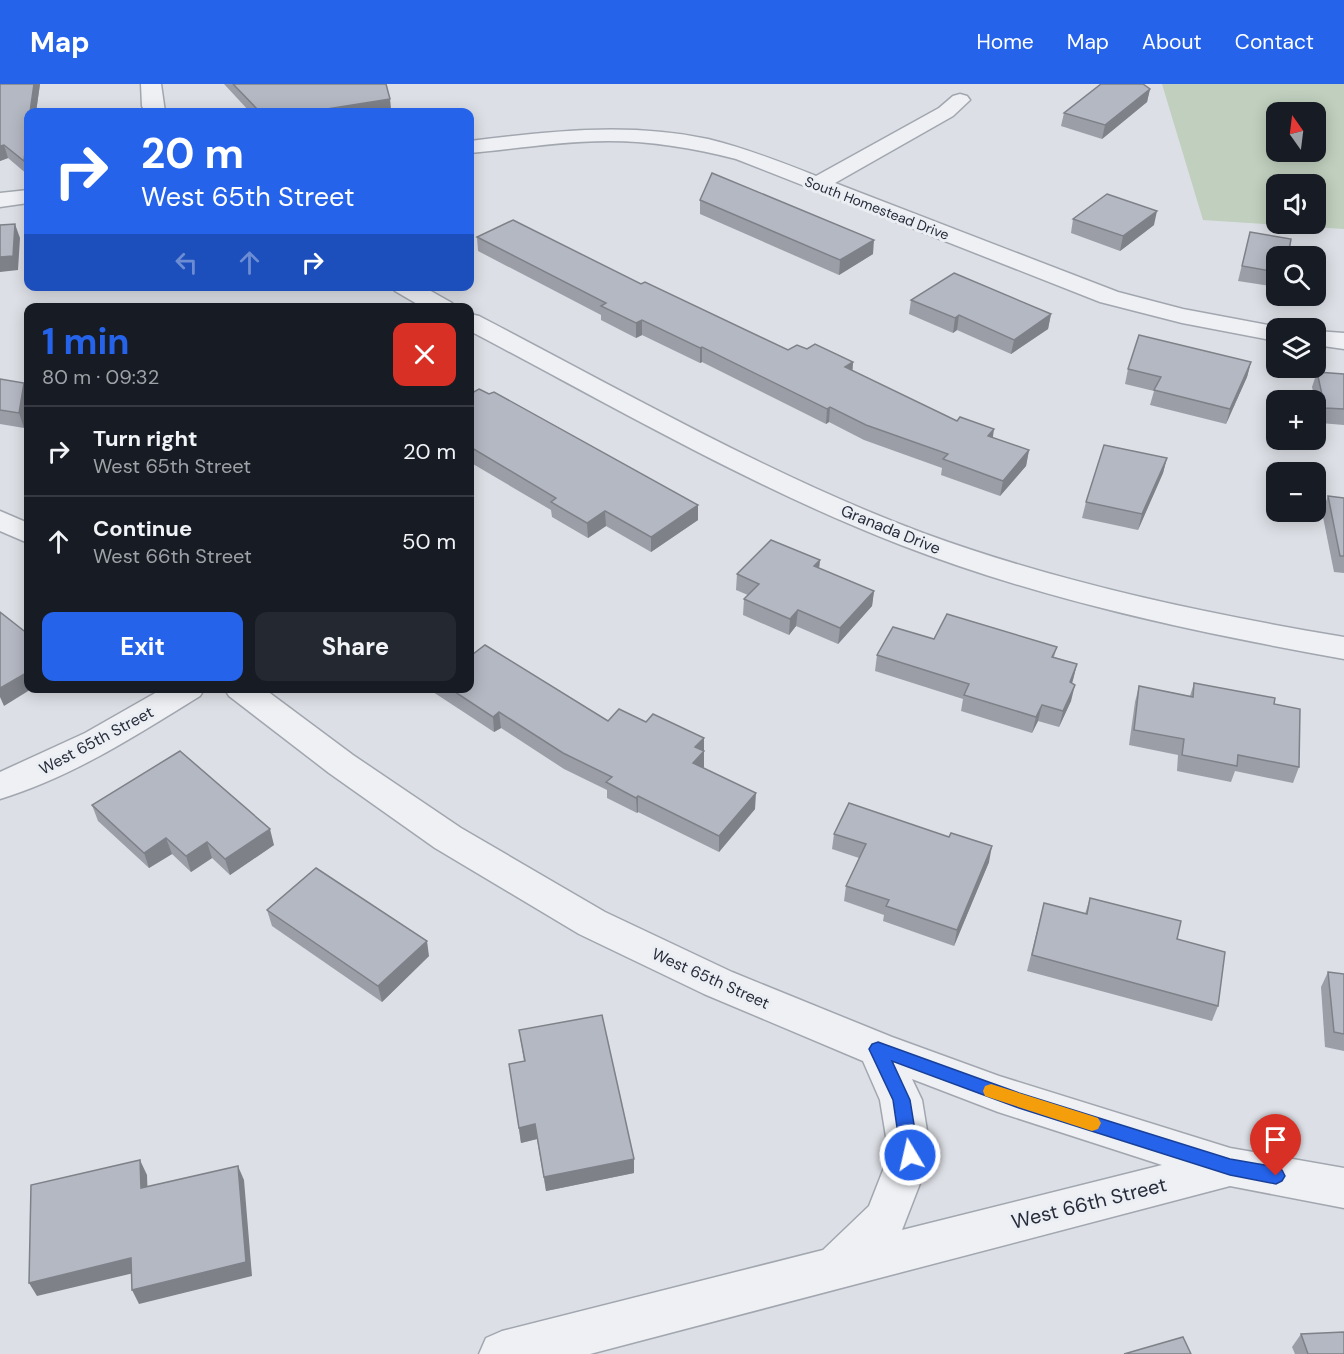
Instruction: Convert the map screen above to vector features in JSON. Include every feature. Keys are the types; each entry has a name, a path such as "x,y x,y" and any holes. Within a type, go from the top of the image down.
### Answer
{"street":[{"path":"151,84 153,108"},
{"path":"818,184 946,112 960,100"},
{"name":"South Homestead Drive","path":"474,147 592,134 654,135 716,147 818,184 1109,297 1182,316 1266,332"},
{"path":"0,200 24,197"},
{"path":"412,291 434,303"},
{"name":"Granada Drive","path":"474,323 770,476 853,515 939,549 1052,585 1191,620 1344,648"},
{"path":"1326,339 1344,341"},
{"path":"0,520 24,532"},
{"name":"West 65th Street","path":"0,786 58,763 124,728 181,693"},
{"name":"West 65th Street","path":"247,693 341,764 448,838 592,923 718,983 878,1049 998,1094 1230,1167"},
{"path":"837,1268 885,1219 910,1155 902,1100 878,1049"},
{"name":"West 66th Street","path":"502,1354 1230,1167 1344,1188"}],"green space":[{"path":"1162,84 1344,84 1344,229 1326,228 1326,174 1266,174 1266,224 1203,220"}],"building":[{"path":"0,84 34,84 31,108 24,108 24,161 4,145 0,146"},
{"path":"233,84 386,84 390,99 333,108 256,108"},
{"path":"1101,84 1143,84 1150,89 1105,125 1064,113"},
{"path":"712,173 874,240 840,260 700,200"},
{"path":"1107,194 1157,211 1123,236 1073,219"},
{"path":"513,220 641,284 645,282 788,350 797,345 807,349 815,344 853,362 845,367 957,421 960,417 994,429 988,436 1029,450 1003,481 943,459 948,454 866,425 830,407 827,409 702,347 642,320 636,323 601,306 606,303 477,237"},
{"path":"15,224 13,256 0,257 0,225"},
{"path":"1250,232 1291,239 1290,246 1266,246 1266,270 1242,266"},
{"path":"954,273 1051,314 1014,340 959,315 955,318 911,300"},
{"path":"1139,335 1251,362 1230,409 1154,390 1161,377 1128,369"},
{"path":"1326,373 1344,374 1344,409 1326,408 1326,390 1321,390 1318,378 1326,378"},
{"path":"0,379 24,383 19,413 0,410"},
{"path":"479,389 489,394 494,392 698,505 651,537 605,511 587,523 551,502 556,498 474,449 474,392"},
{"path":"1104,445 1167,458 1142,514 1086,502"},
{"path":"1328,496 1344,498 1344,556 1340,556"},
{"path":"771,540 820,560 814,566 874,591 840,628 798,610 790,619 744,599 759,584 737,574"},
{"path":"0,612 24,631 24,674 0,688"},
{"path":"947,614 1057,647 1052,657 1077,664 1070,682 1075,685 1063,711 1042,705 1036,717 964,695 969,684 877,655 893,627 934,639"},
{"path":"485,645 608,721 619,709 646,722 653,714 704,738 695,747 704,751 693,763 756,793 719,836 638,796 636,798 606,782 612,777 563,753 499,712 493,717 457,693 474,693 474,653"},
{"path":"1194,683 1275,698 1274,704 1300,709 1299,767 1238,755 1237,766 1182,755 1184,739 1134,730 1139,686 1193,697"},
{"path":"180,751 270,829 225,859 207,842 186,856 166,838 144,853 92,805"},
{"path":"849,803 949,837 951,833 992,846 957,930 886,906 889,900 846,886 866,844 834,834"},
{"path":"316,868 427,941 378,986 267,910"},
{"path":"1090,898 1181,921 1177,939 1225,952 1218,1006 1032,955 1044,903 1087,914"},
{"path":"1328,972 1344,974 1344,1034 1334,1032"},
{"path":"602,1015 634,1159 544,1177 535,1124 519,1128 509,1064 525,1061 519,1030"},
{"path":"140,1160 141,1188 238,1166 246,1262 132,1290 131,1258 29,1283 31,1185"},
{"path":"1344,1332 1344,1354 1308,1354 1301,1334"},
{"path":"1183,1337 1191,1354 1124,1354"}],"slow traffic":[{"path":"991,1091 1092,1123"}],"route":[{"path":"910,1155 902,1100 878,1049 998,1094 1230,1167 1276,1176"}]}
